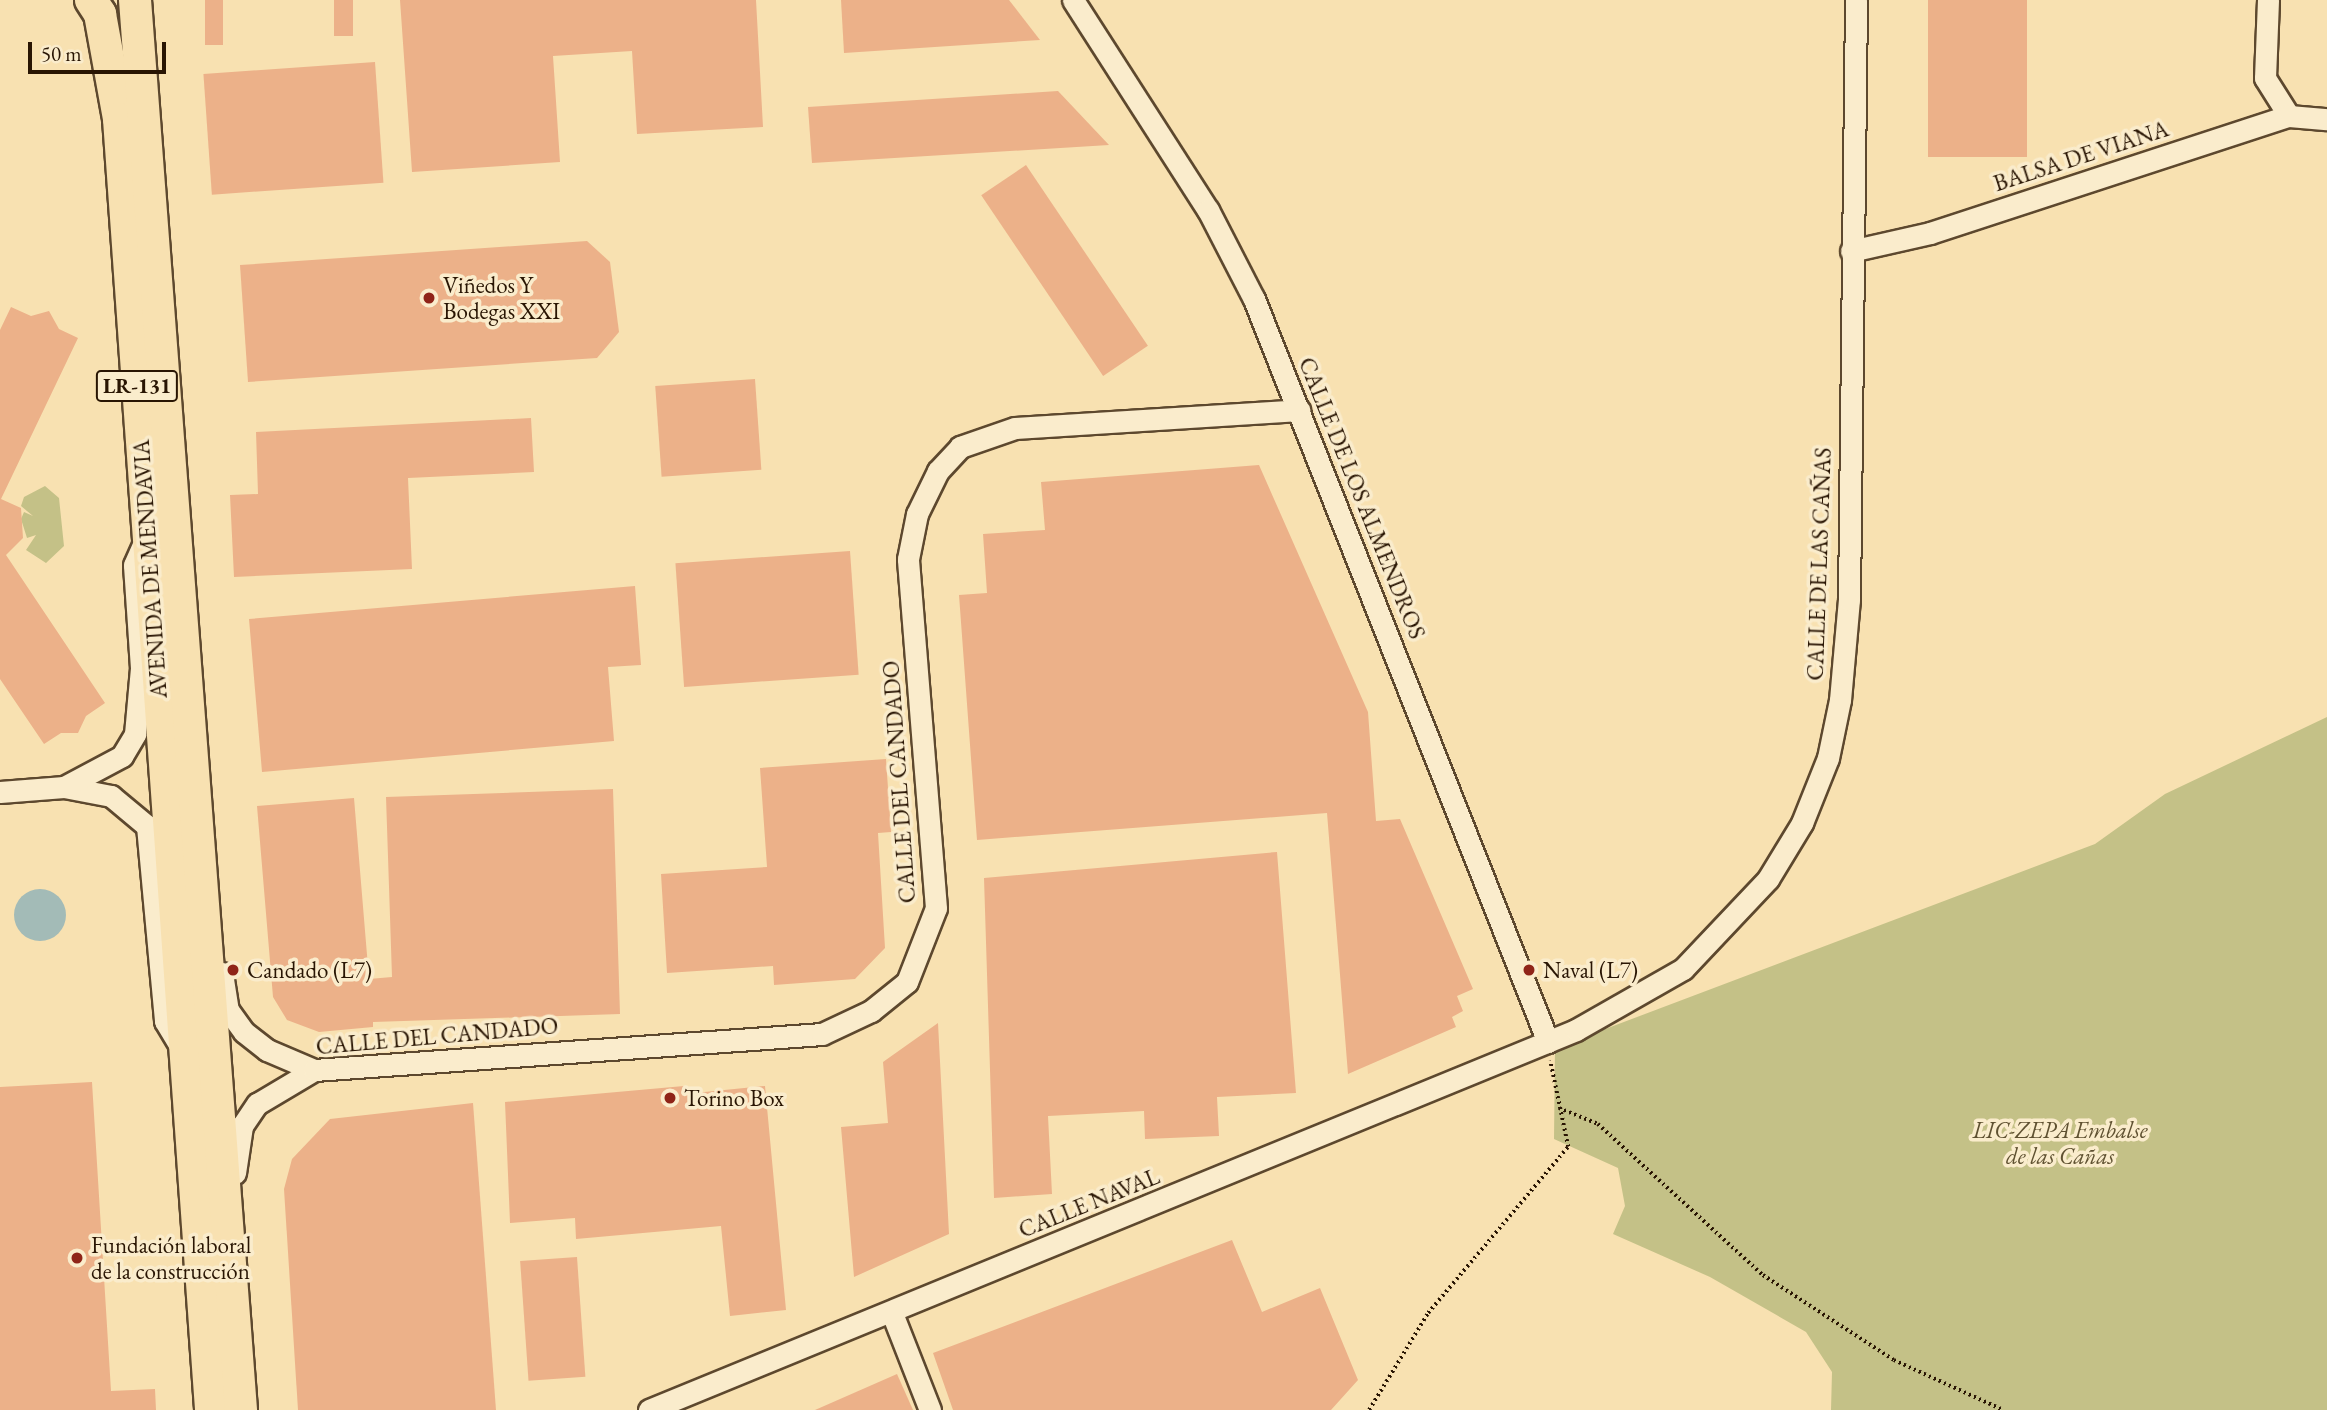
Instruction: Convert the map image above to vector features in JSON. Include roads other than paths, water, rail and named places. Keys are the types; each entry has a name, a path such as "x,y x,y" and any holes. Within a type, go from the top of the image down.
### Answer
{"main road":[{"name":"AVENIDA DE MENDAVIA","path":"91,0 100,14 119,118 146,537 211,1410"},
{"name":"AVENIDA DE MENDAVIA","path":"135,0 241,1410"}],"street":[{"name":"CALLE DE LOS ALMENDROS","path":"1073,0 1208,210 1299,410 1548,1042"},
{"name":"CALLE DE LAS CAÑAS","path":"1548,1042 1682,969 1720,932 1768,879 1802,823 1828,758 1849,600 1856,0"},
{"path":"2268,0 2265,78 2289,116"},
{"name":"BALSA DE VIANA","path":"1851,251 1930,233 2289,116 2327,119"},
{"name":"CALLE DEL CANDADO","path":"234,1322 244,1295 235,1173 242,1126 277,1088 314,1070 822,1034 871,1011 906,982 936,908 908,559 916,514 938,471 960,447 1015,428 1299,410"},
{"path":"0,792 64,787 122,756 135,734 141,668 134,565 146,537"},
{"name":"AVENIDA DE MENDAVIA","path":"64,787 111,796 147,826 165,1021 186,1057"},
{"name":"AVENIDA DE MENDAVIA","path":"196,810 211,848 228,1010 267,1050 314,1070"},
{"name":"CALLE NAVAL","path":"649,1410 892,1313 1548,1042"},
{"path":"892,1313 930,1410"}],"water":[{"path":"40,889 59,896 66,915 59,934 40,941 21,934 14,915 21,896"}],"place":[{"name":"Viñedos Y Bodegas XXI","path":"429,298"},
{"name":"Candado (L7)","path":"233,970"},
{"name":"Naval (L7)","path":"1529,970"},
{"name":"Torino Box","path":"670,1098"},
{"name":"Fundación laboral de la construcción","path":"77,1258"}],"park label":[{"name":"LIC-ZEPA Embalse de las Cañas","path":"2060,1143"}]}
